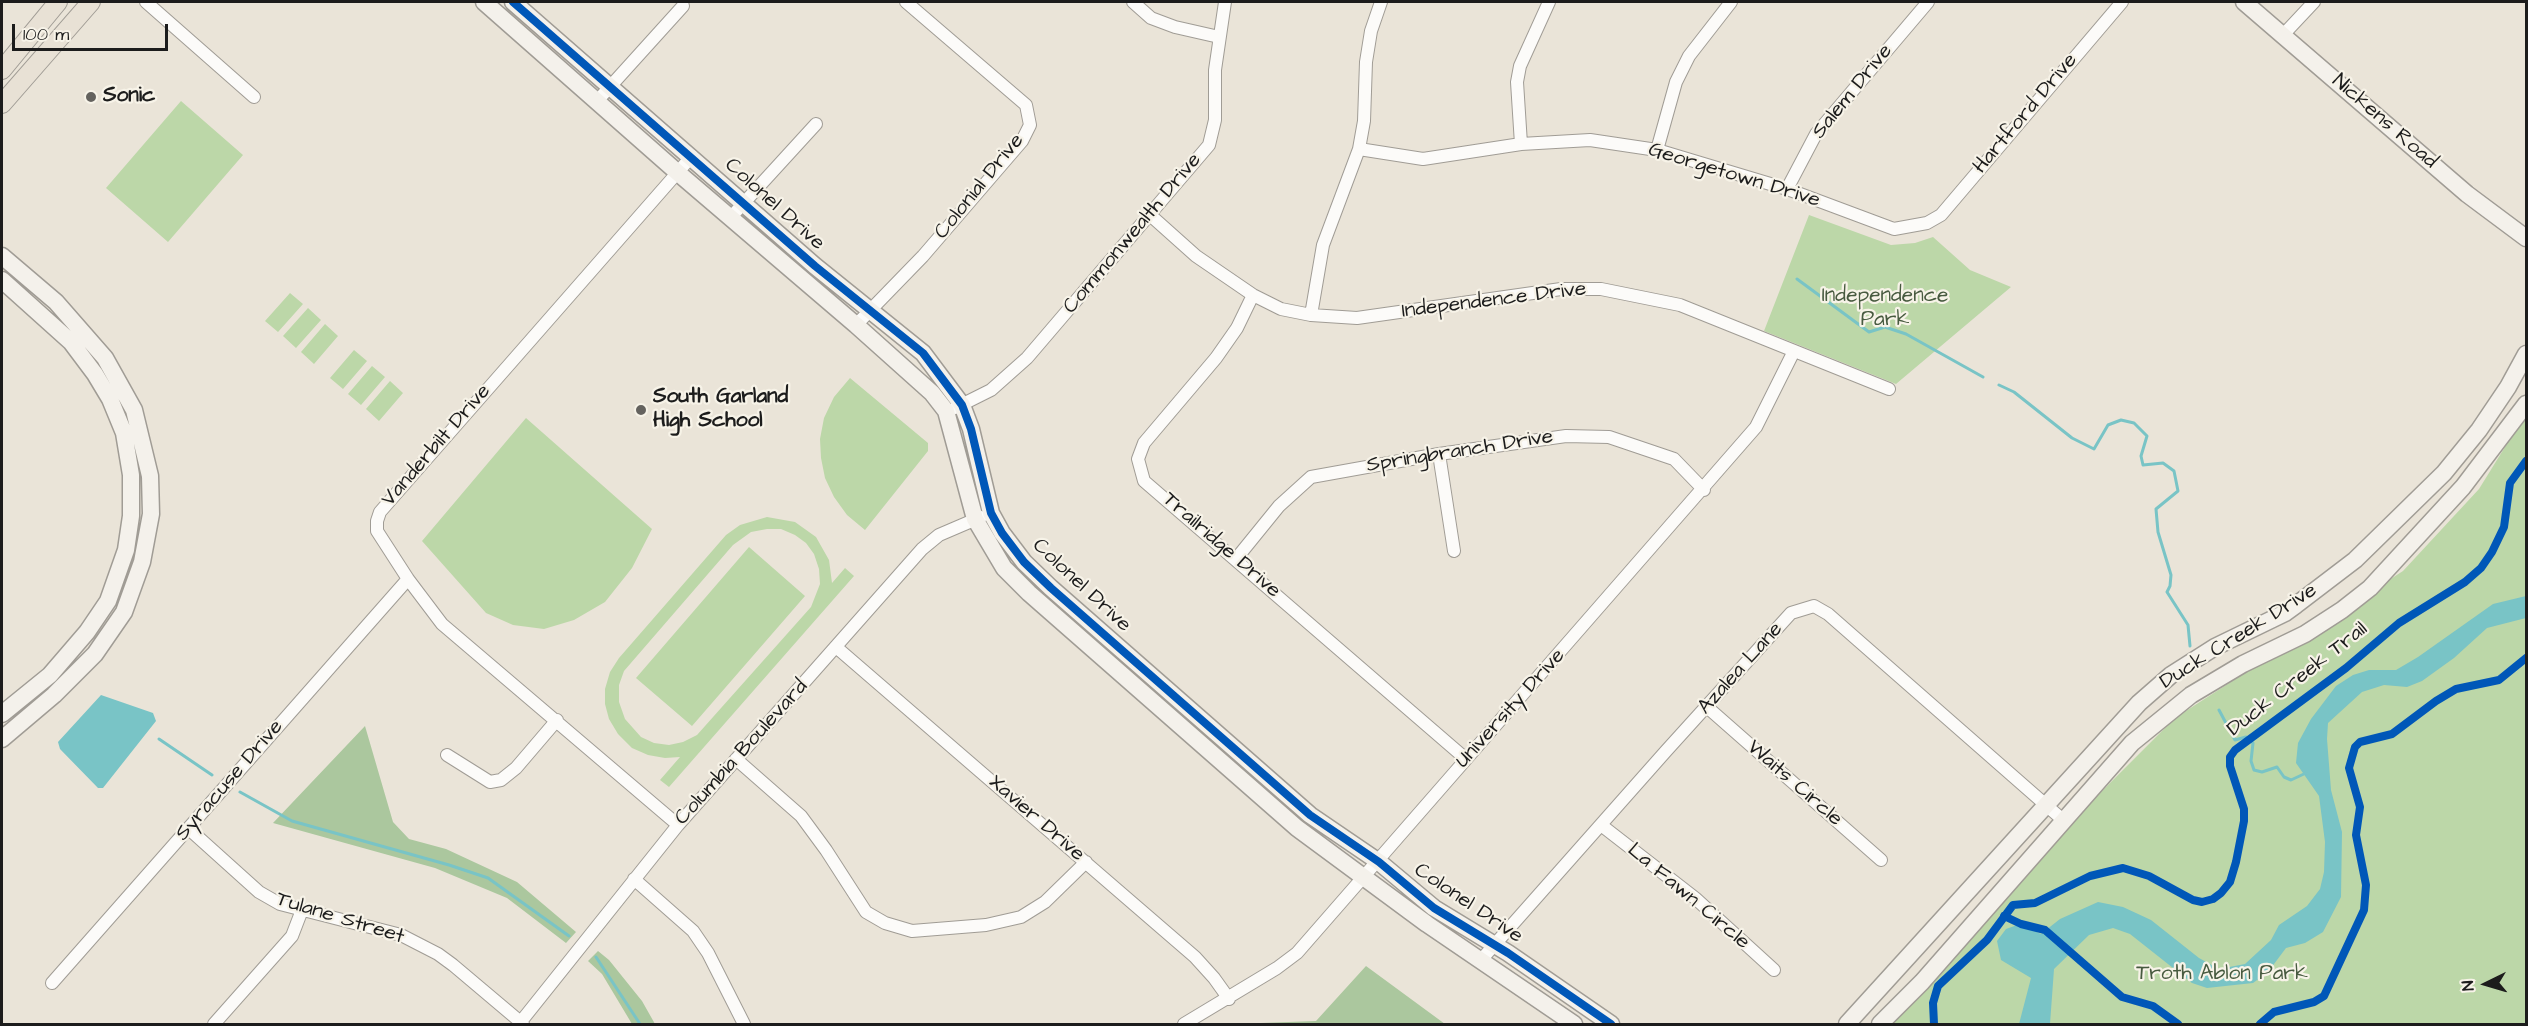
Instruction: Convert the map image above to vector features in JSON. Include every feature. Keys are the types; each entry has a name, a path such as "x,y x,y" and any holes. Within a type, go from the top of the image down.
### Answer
{"main road":[{"path":"2,70 58,2"},
{"path":"3,98 91,2"}],"street":[{"path":"146,2 254,97"},
{"name":"Colonel Drive","path":"484,2 932,393 946,411 975,519 1004,568 1029,594 1262,799 1364,878 1574,1024"},
{"name":"Colonel Drive","path":"513,2 612,86 815,266 923,353 962,405 971,429 991,513 1002,533 1024,562 1051,588 1310,815 1379,862 1434,908 1494,945 1611,1024"},
{"name":"Colonial Drive","path":"856,325 939,238 1022,141 1030,125 1026,105 906,2"},
{"path":"1133,2 1151,18 1175,27 1219,37"},
{"name":"Commonwealth Drive","path":"946,411 991,390 1027,358 1209,145 1215,120 1215,70 1225,2"},
{"path":"1311,315 1323,245 1359,149 1364,121 1366,62 1371,31 1381,2"},
{"path":"1521,144 1519,74 1549,2"},
{"path":"1658,150 1676,82 1689,56 1731,2"},
{"name":"Salem Drive","path":"1786,189 1816,134 1928,2"},
{"name":"Hartford Drive","path":"1927,223 1941,215 2122,2"},
{"name":"Nickens Road","path":"2244,2 2467,194 2526,238"},
{"path":"2283,35 2314,2"},
{"path":"598,100 683,6"},
{"path":"731,217 816,124"},
{"name":"Georgetown Drive","path":"1359,149 1423,159 1521,144 1590,140 1658,150 1786,189 1894,229 1927,223"},
{"name":"Vanderbilt Drive","path":"678,825 442,624 408,579 377,531 377,521 380,512 692,156"},
{"name":"Independence Drive","path":"1149,214 1196,256 1253,295 1281,309 1311,315 1357,318 1561,289 1601,289 1680,305 1889,389"},
{"path":"2,256 56,302 105,358 134,410 150,476 151,514 142,562 124,612 95,654 54,695 2,739"},
{"path":"2,280 71,342 95,374 110,399 124,433 131,475 131,516 126,550 108,601 87,632 50,675 2,714"},
{"name":"Trailridge Drive","path":"1253,295 1237,328 1216,358 1144,443 1138,459 1144,481 1466,759"},
{"name":"University Drive","path":"1184,1024 1229,999 1297,953 1704,490 1756,427 1794,351"},
{"name":"Duck Creek Drive","path":"1847,1024 2139,703 2171,675 2215,647 2285,613 2355,560 2444,474 2479,430 2508,387 2526,354"},
{"name":"Duck Creek Drive","path":"1881,1024 1922,982 2132,743 2191,695 2243,664 2305,634 2370,588 2463,487 2526,404"},
{"name":"Springbranch Drive","path":"1236,559 1279,506 1311,477 1439,454 1566,436 1609,437 1674,459 1704,490"},
{"path":"1439,454 1454,551"},
{"name":"Columbia Boulevard","path":"521,1024 678,825 922,549 939,535 991,513"},
{"name":"Syracuse Drive","path":"52,983 408,579"},
{"name":"Azalea Lane","path":"1481,960 1791,613 1814,606 1828,614 2063,820"},
{"name":"Xavier Drive","path":"836,647 1195,957 1229,999"},
{"name":"Waits Circle","path":"1707,707 1881,860"},
{"path":"447,755 490,782 501,780 516,768 556,720"},
{"path":"736,759 801,816 866,912 885,923 912,931 986,925 1021,916 1045,902 1086,862"},
{"name":"La Fawn Circle","path":"1601,825 1695,898 1774,970"},
{"name":"Tulane Street","path":"189,830 259,892 280,904 401,935 438,954 465,973 521,1024"},
{"path":"634,879 693,930 708,953 744,1024"},
{"path":"214,1024 292,936 302,910"}],"green space":[{"path":"181,101 243,155 168,242 106,188"},
{"name":"Independence Park","path":"1809,215 1891,245 1915,243 1933,237 1970,270 2011,287 1896,384 1764,331"},
{"path":"290,293 303,304 278,332 265,321"},
{"path":"308,308 321,320 296,348 283,336"},
{"path":"325,324 338,336 314,364 301,352"},
{"path":"354,350 367,361 343,389 330,378"},
{"path":"372,366 385,377 361,405 348,394"},
{"path":"850,378 928,443 928,451 865,530 847,515 834,497 825,478 821,458 820,439 824,418 834,397"},
{"path":"390,381 403,393 379,421 366,409"},
{"name":"Troth Ablon Park","path":"2526,413 2526,1024 1890,1024 1969,941 2095,798 2175,718 2403,571 2479,489"},
{"path":"526,418 652,529 632,568 605,602 574,620 544,629 513,625 486,613 422,541"},
{"path":"767,517 795,522 816,537 829,560 832,583 845,568 854,576 669,787 660,780 680,757 665,758 648,755 632,748 618,734 609,719 605,704 605,689 610,672 619,658 726,535 740,525","holes":["781,529 806,543 814,554 819,569 820,584 811,607 697,735 683,742 669,745 654,743 641,737 625,719 619,702 619,685 624,671 733,545 751,532"]},
{"path":"749,547 805,596 692,726 636,678"},
{"path":"365,726 393,822 409,839 446,849 517,882 576,932 566,943 507,898 435,868 273,823"},
{"path":"598,951 609,960 642,1001 655,1024 632,1024 602,974 588,961"},
{"path":"1366,966 1445,1024 1233,1024 1316,1021"}],"water":[{"path":"2526,596 2526,618 2487,628 2454,658 2422,681 2407,687 2384,685 2362,692 2328,723 2331,790 2342,832 2341,897 2323,932 2305,943 2286,948 2268,972 2253,983 2207,988 2192,983 2130,934 2113,928 2089,935 2054,969 2050,1024 2019,1024 2031,978 2001,960 1997,941 2006,929 2020,924 2041,934 2060,919 2098,902 2123,907 2151,920 2199,958 2219,969 2245,964 2271,940 2279,925 2307,906 2320,889 2324,872 2325,842 2319,796 2296,763 2298,743 2311,719 2336,686 2353,675 2369,670 2396,670 2493,604"},
{"path":"101,695 153,713 156,721 103,788 98,788 60,749 58,742"}],"waterway":[{"path":"1797,279 1869,332 1885,327 1906,334 1983,377"},
{"path":"1999,385 2014,392 2072,438 2094,449 2108,425 2121,420 2134,423 2147,436 2141,456 2143,465 2163,463 2174,471 2178,491 2156,509 2158,532 2171,575 2167,592 2188,625 2190,646"},
{"path":"2219,710 2235,740 2246,737 2253,743 2251,761 2254,770 2262,772 2277,767 2284,777 2291,780 2306,773"},
{"path":"159,739 212,775"},
{"path":"240,792 292,821 488,878 569,936"},
{"path":"596,957 640,1024"}],"cycle path":[{"path":"513,2 815,266 923,353 962,405 971,429 991,513 1002,533 1024,562 1051,588 1310,815 1379,862 1434,908 1508,953 1611,1024"},
{"name":"Duck Creek Trail","path":"1934,1024 1933,1003 1938,986 1987,940 2013,905 2035,903 2090,876 2123,868 2149,876 2193,900 2202,902 2213,899 2221,893 2230,882 2244,821 2244,809 2230,766 2230,757 2235,750 2346,668 2399,623 2465,582 2481,568 2504,527 2510,483 2526,461"},
{"path":"2260,1024 2274,1012 2314,1002 2324,996 2364,910 2366,885 2356,835 2360,807 2349,768 2355,747 2360,742 2392,734 2456,689 2499,680 2526,658"},
{"path":"2004,916 2021,924 2045,930 2122,997 2153,1006 2178,1024"}],"place":[{"name":"Sonic","path":"91,97"},
{"name":"South Garland High School","path":"641,410"}]}
